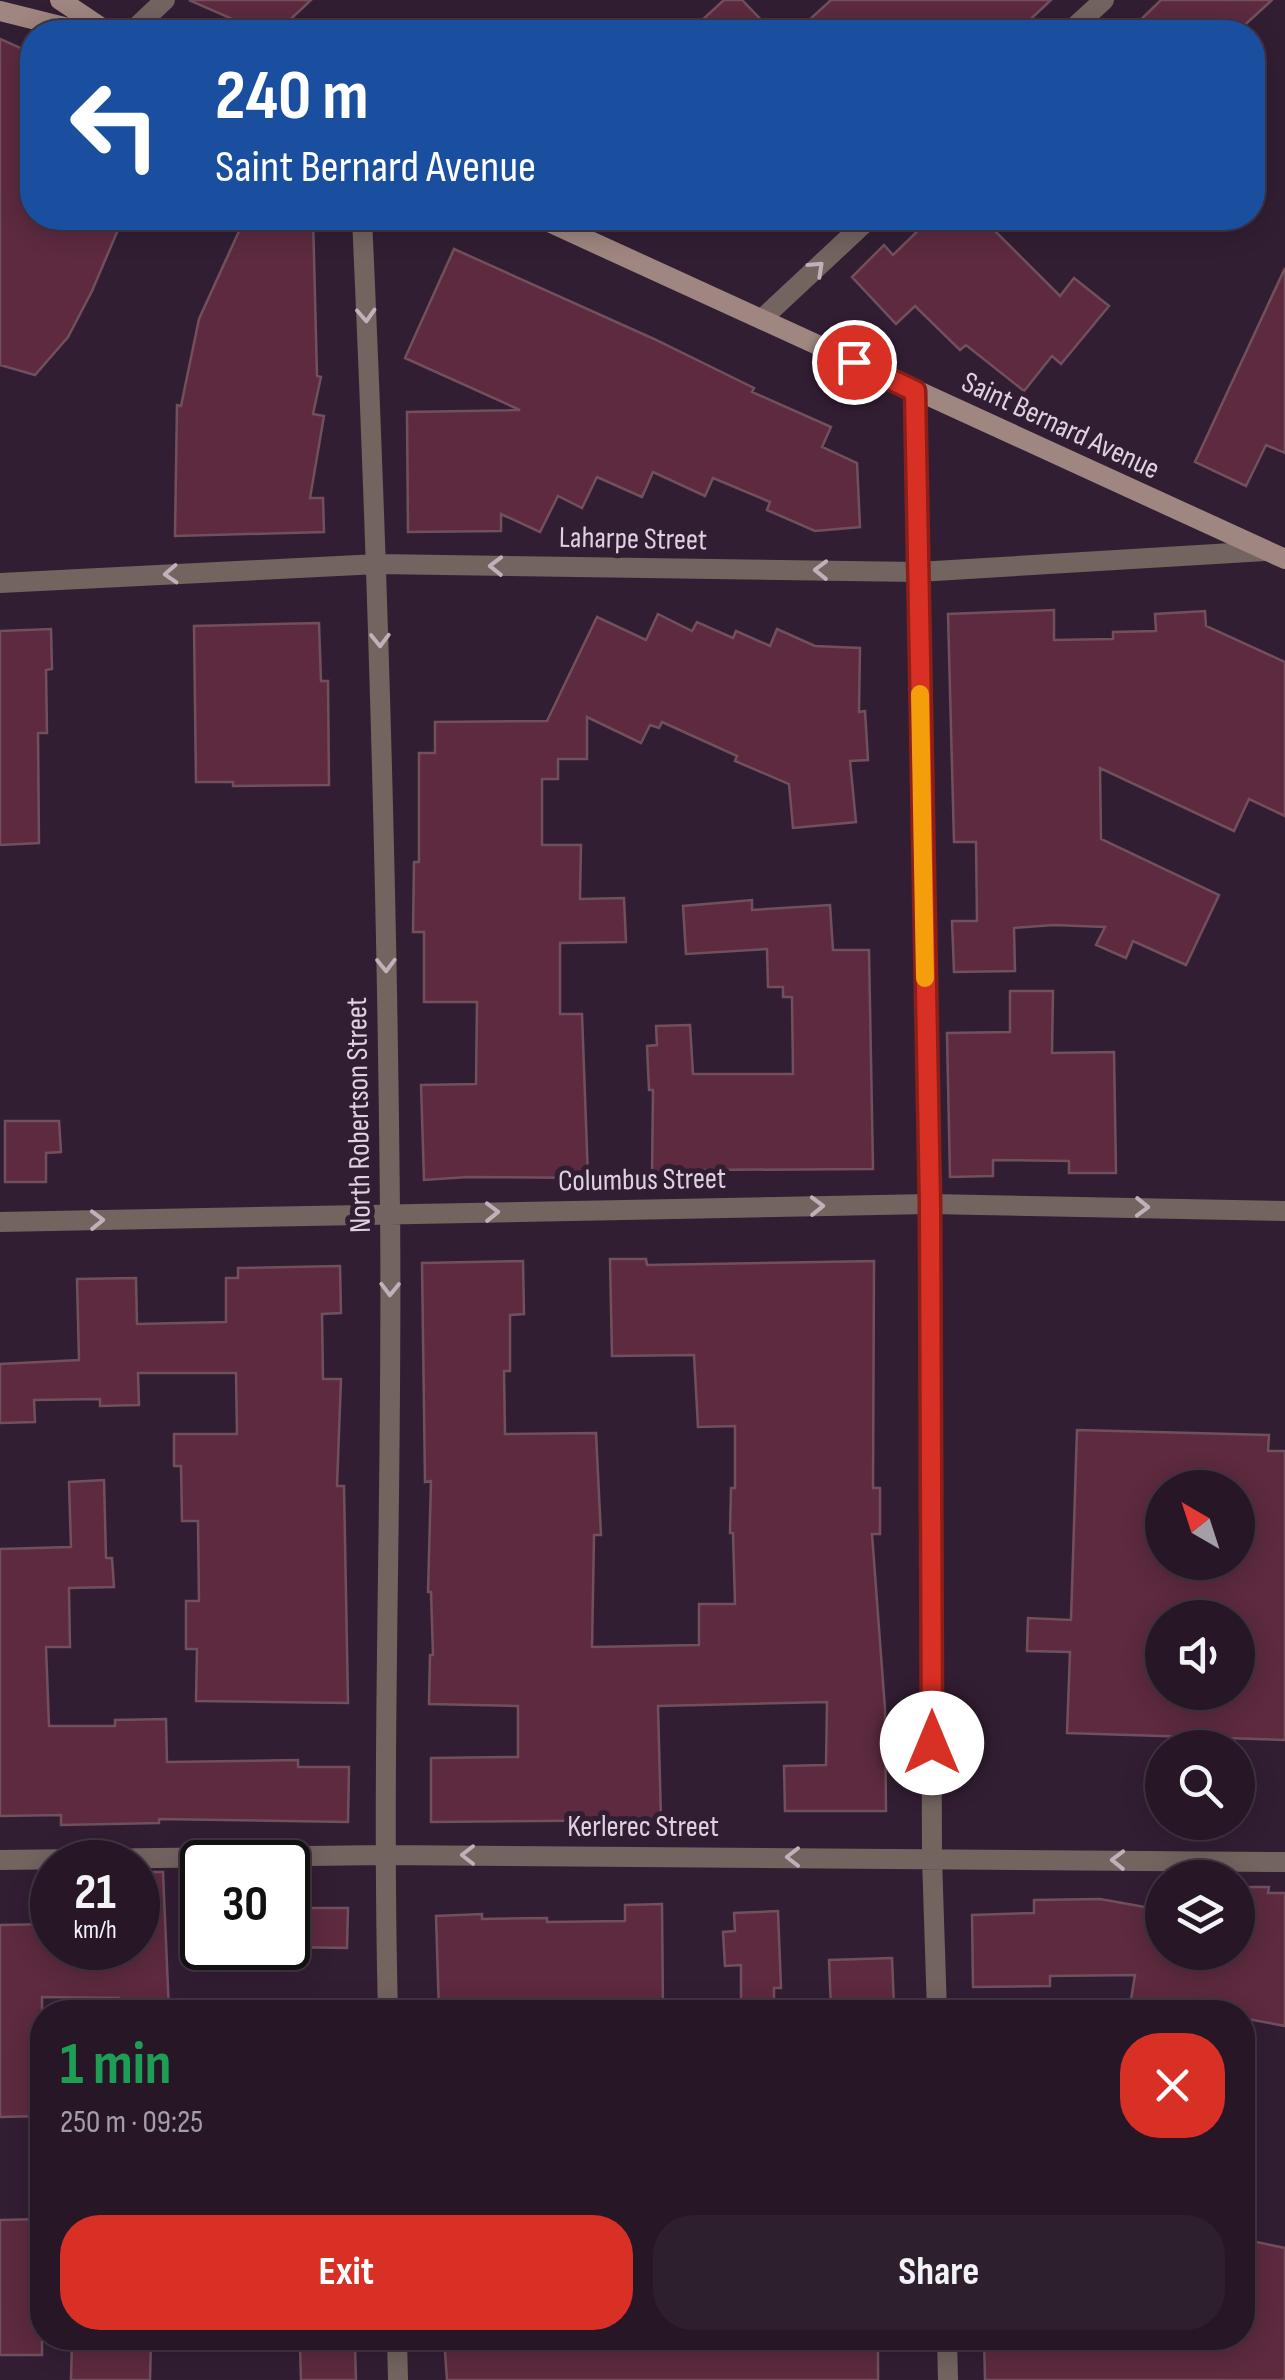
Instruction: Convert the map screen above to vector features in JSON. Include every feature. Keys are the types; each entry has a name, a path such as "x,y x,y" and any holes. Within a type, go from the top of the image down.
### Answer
{"street":[{"path":"60,0 90,20"},
{"path":"144,20 166,0"},
{"path":"1082,20 1104,0"},
{"path":"0,11 36,20"},
{"name":"North Robertson Street","path":"363,230 378,564 390,1214 384,1854 388,2000"},
{"name":"Saint Bernard Avenue","path":"567,230 1275,555"},
{"path":"763,318 857,230"},
{"path":"915,391 930,1204 932,1858 937,2000"},
{"name":"Laharpe Street","path":"0,583 378,564 918,572 1275,555"},
{"name":"Columbus Street","path":"0,1222 930,1204 1285,1211"},
{"name":"Kerlerec Street","path":"0,1860 384,1854 1285,1862"},
{"path":"397,2350 398,2380"},
{"path":"947,2350 948,2380"}],"building":[{"path":"189,0 311,0 290,20 235,20"},
{"path":"724,0 742,0 761,20 702,20"},
{"path":"831,0 1051,0 1030,20 809,20"},
{"path":"1161,0 1272,0 1250,20 1140,20"},
{"path":"0,39 20,48 20,230 118,230 68,337 35,375 0,365"},
{"path":"240,230 313,230 317,376 321,377 313,414 324,416 310,498 323,498 324,532 175,536 177,405 181,406 199,319"},
{"path":"919,230 994,230 1060,296 1074,278 1109,306 1061,364 1052,356 1024,391 966,345 960,350 915,306 896,324 852,277 884,245 893,255"},
{"path":"454,249 654,339 754,388 752,392 831,427 822,447 857,463 860,527 815,531 767,510 770,502 713,478 705,496 653,472 642,497 597,477 582,508 558,496 540,532 501,514 501,531 408,532 407,412 520,410 405,358"},
{"path":"1285,268 1285,453 1266,445 1246,486 1195,462"},
{"path":"1054,610 1054,640 1113,639 1113,632 1156,631 1155,614 1205,611 1206,626 1285,662 1285,816 1249,799 1234,831 1100,768 1101,839 1219,895 1186,965 1133,941 1126,958 1096,945 1105,927 1054,925 1014,928 1015,971 954,972 952,921 977,921 976,842 954,842 948,614"},
{"path":"658,614 692,631 697,622 733,638 736,631 770,646 777,629 815,646 860,648 859,712 865,711 868,760 850,761 856,822 793,828 789,784 735,761 737,756 662,722 659,728 650,725 641,743 587,717 587,759 558,759 558,779 542,779 542,845 581,845 580,899 624,898 626,942 560,943 560,1014 582,1014 588,1178 424,1180 421,1085 476,1084 477,1002 424,1002 424,932 413,932 414,862 419,862 419,753 435,753 435,722 547,721 597,617 646,640"},
{"path":"319,623 321,681 328,681 329,785 233,786 233,782 196,782 194,626"},
{"path":"51,629 52,669 46,670 47,733 38,733 39,843 0,845 0,631"},
{"path":"752,900 752,910 830,905 833,950 869,950 873,1169 698,1170 698,1178 652,1177 653,1090 649,1090 647,1046 657,1045 656,1026 690,1025 693,1074 793,1074 792,997 783,997 783,987 768,987 767,949 686,954 683,906"},
{"path":"1010,991 1053,991 1052,1053 1114,1052 1116,1173 1069,1173 1069,1161 993,1160 993,1176 950,1177 947,1033 1010,1032"},
{"path":"5,1121 59,1121 61,1152 46,1153 46,1182 5,1182"},
{"path":"610,1259 646,1259 647,1265 874,1261 873,1488 880,1488 880,1534 872,1534 885,1709 886,1811 785,1811 784,1766 826,1765 827,1702 658,1706 661,1820 431,1822 431,1758 518,1757 518,1706 429,1704 433,1655 428,1592 431,1481 425,1482 422,1263 523,1261 524,1314 510,1315 510,1371 504,1371 505,1434 596,1433 601,1535 594,1535 592,1647 699,1645 699,1604 735,1604 730,1533 735,1426 698,1427 694,1355 612,1356"},
{"path":"340,1266 341,1313 322,1314 323,1379 341,1379 337,1486 344,1486 348,1703 196,1701 197,1649 186,1649 186,1601 199,1601 198,1521 182,1521 181,1466 174,1466 174,1434 237,1434 236,1373 138,1373 139,1405 100,1406 100,1399 34,1400 35,1422 0,1423 0,1364 79,1360 77,1279 136,1278 137,1324 226,1322 226,1278 238,1278 238,1268"},
{"path":"1077,1430 1269,1435 1268,1451 1285,1451 1285,1740 1255,1739 1255,1730 1145,1730 1145,1736 1067,1733 1070,1652 1027,1651 1028,1618 1071,1620"},
{"path":"104,1480 106,1558 112,1558 114,1587 69,1588 70,1647 46,1647 49,1726 115,1726 115,1720 166,1719 167,1762 298,1760 298,1767 349,1767 348,1822 159,1819 159,1823 61,1825 61,1815 0,1816 0,1549 71,1547 69,1482"},
{"path":"163,1872 168,2000 30,2000 30,2116 0,2117 0,1925 30,1924 30,1970 160,1970"},
{"path":"1255,1887 1269,1887 1268,1893 1285,1893 1285,2026 1255,2020 1255,2000 1131,2000 1135,1975 1050,1976 1050,1986 973,1987 972,1915 1034,1913 1034,1900 1100,1899 1145,1907 1145,1970 1255,1970"},
{"path":"662,1904 663,2000 439,2000 436,1916 482,1914 482,1919 625,1921 625,1905"},
{"path":"310,1908 348,1908 347,1948 310,1947"},
{"path":"778,1911 781,1988 774,1988 774,2000 741,2000 741,1965 725,1966 723,1932 735,1931 734,1913"},
{"path":"892,1958 894,2000 831,2000 829,1960"},
{"path":"30,2219 30,2350 42,2350 42,2355 0,2355 0,2220"},
{"path":"1255,2242 1285,2248 1285,2380 985,2380 984,2350 1255,2350"},
{"path":"72,2350 151,2350 150,2380 71,2380"},
{"path":"300,2350 355,2350 356,2380 301,2380"},
{"path":"445,2350 878,2350 878,2380 447,2380"}],"slow traffic":[{"path":"920,694 925,978"}],"route":[{"path":"854,362 915,391 930,1204 932,1743"}]}
